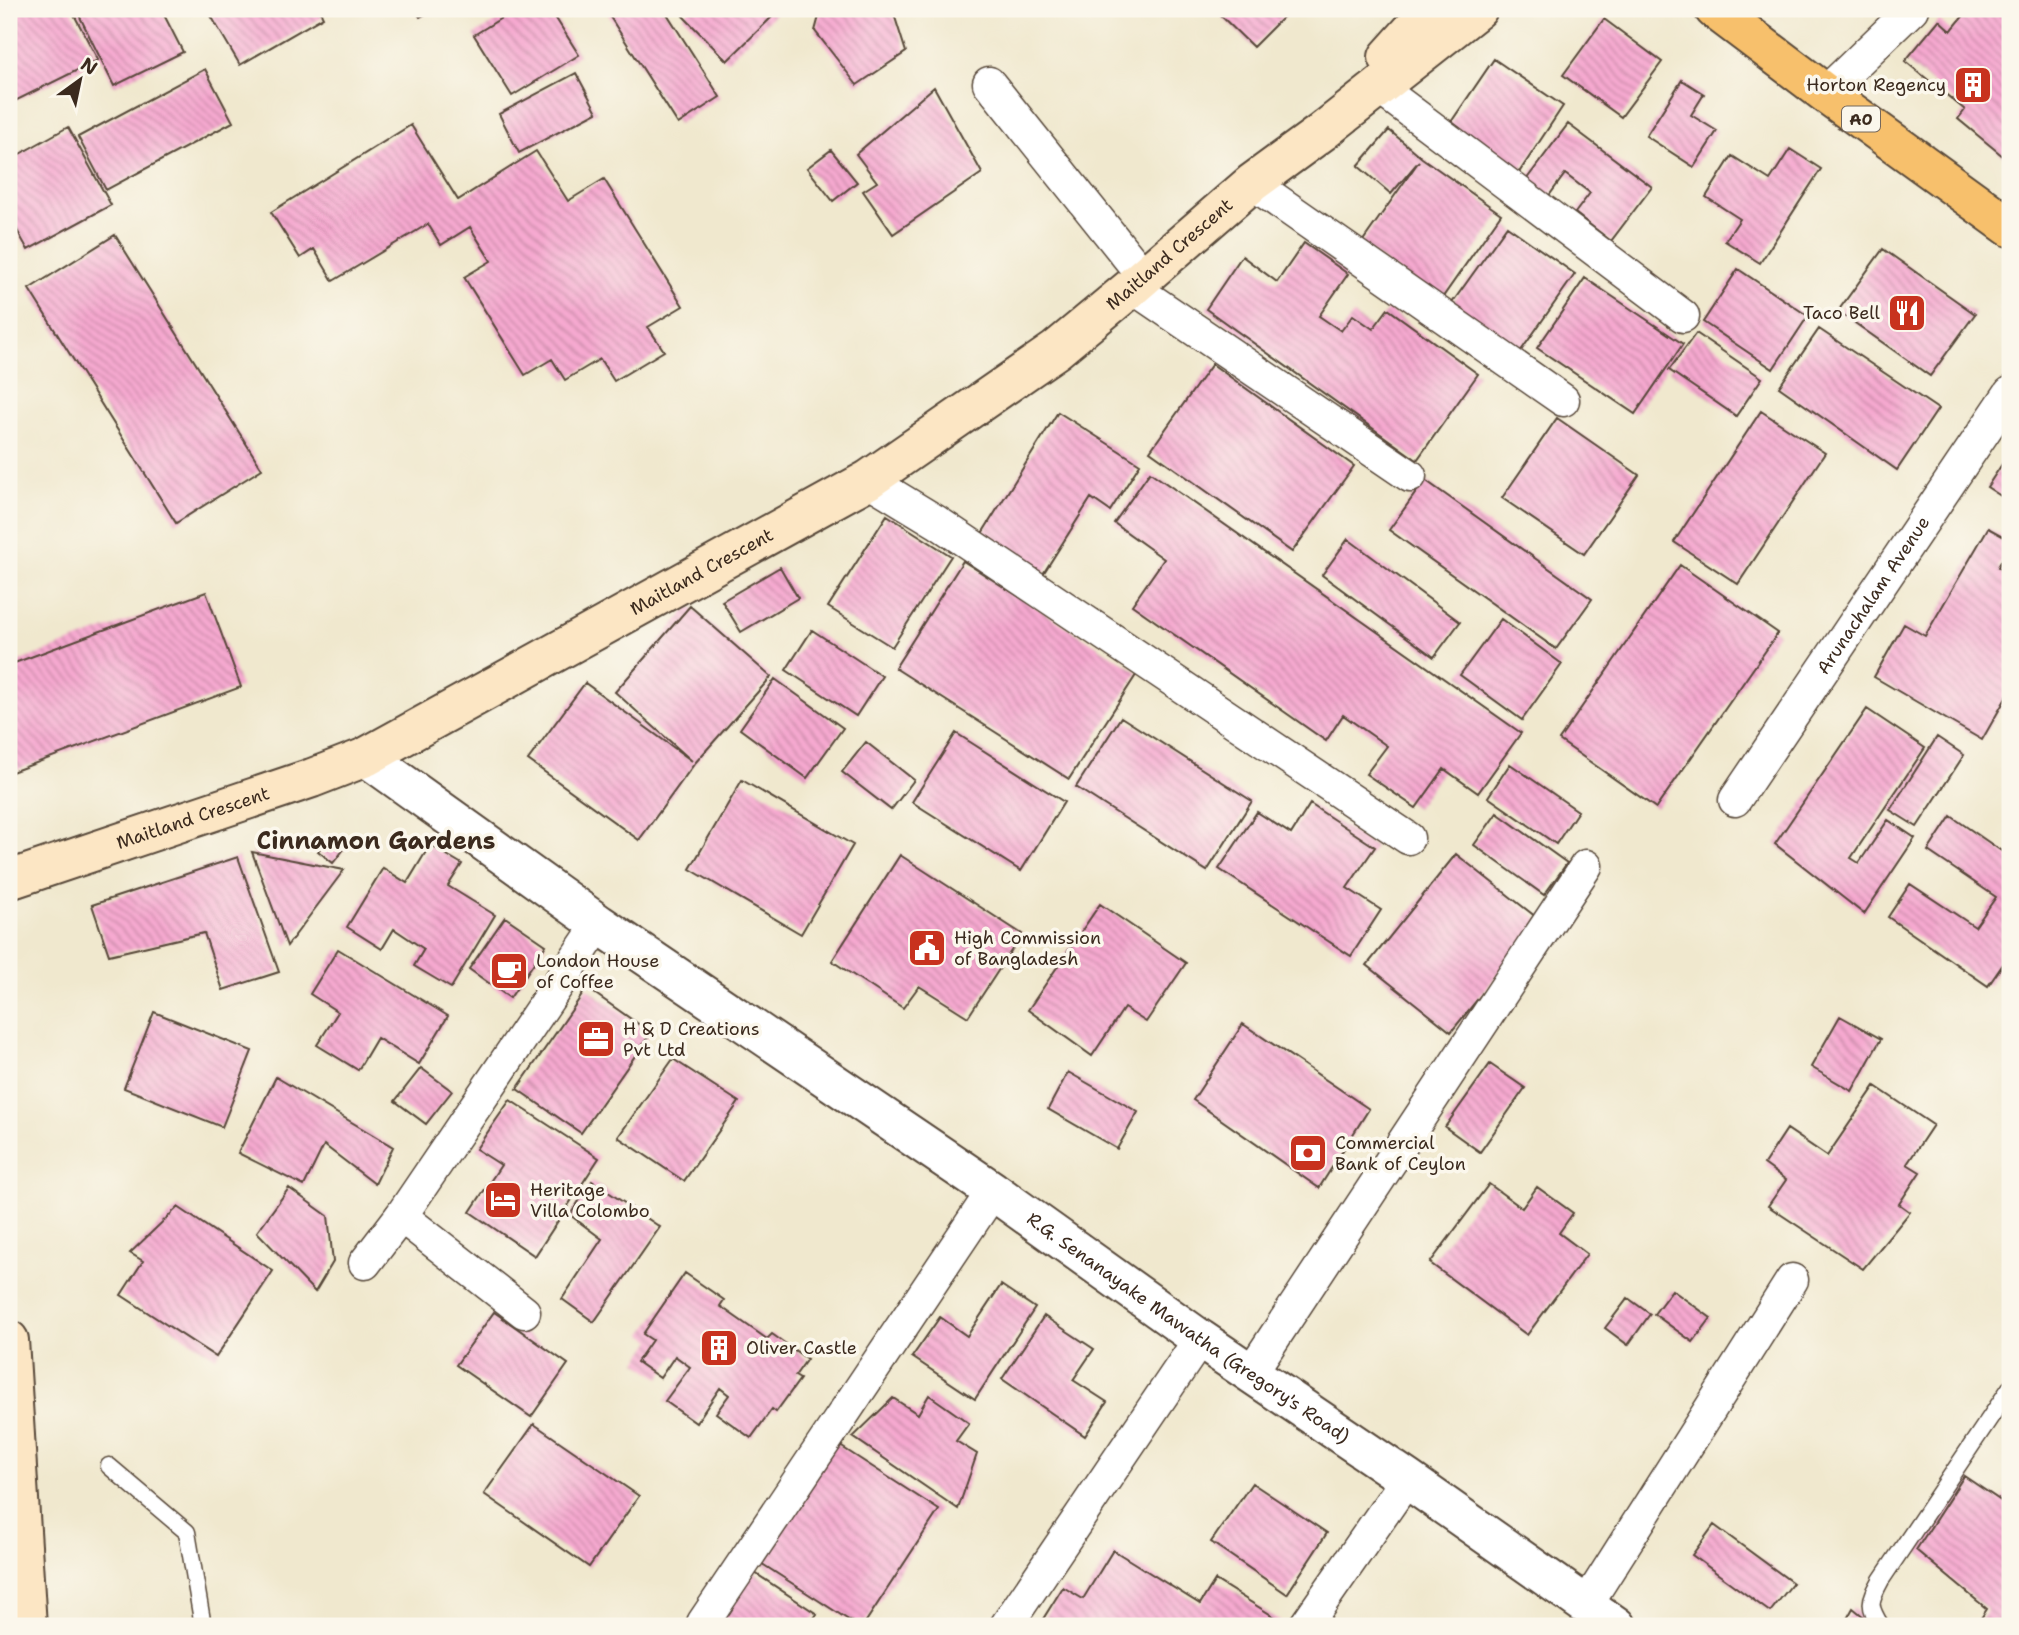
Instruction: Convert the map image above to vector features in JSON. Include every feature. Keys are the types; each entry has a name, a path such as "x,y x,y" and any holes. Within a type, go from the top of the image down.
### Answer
{"highway":[{"name":"A0","path":"1714,9 2010,227"}],"main road":[{"name":"Maitland Crescent","path":"1322,132 1431,9"},
{"name":"Maitland Crescent","path":"9,880 299,783 366,757 868,480 1056,350 1252,183 1322,132 1478,9"},
{"path":"9,1340 27,1626"}],"street":[{"path":"1825,93 1912,9"},
{"path":"989,83 1138,282 1410,476"},
{"path":"1378,87 1683,316"},
{"path":"1252,183 1563,400"},
{"name":"Arunachalam Avenue","path":"1735,800 2010,393"},
{"path":"868,480 937,522 1408,838"},
{"name":"R.G. Senanayake Mawatha (Gregory's Road)","path":"366,757 598,924 993,1191 1250,1374 1407,1479 1601,1616"},
{"path":"1250,1374 1586,866"},
{"path":"365,1263 401,1216 598,924"},
{"path":"703,1623 993,1191"},
{"path":"401,1216 524,1312"},
{"path":"1601,1616 1792,1280"},
{"path":"1006,1626 1200,1339"},
{"path":"1304,1626 1407,1479"}],"lane":[{"path":"1881,1626 1871,1610 1872,1595 2010,1388"},
{"path":"109,1466 187,1532 203,1626"}],"building":[{"path":"9,9 71,9 98,60 9,104"},
{"path":"76,9 161,9 183,52 114,86"},
{"path":"207,9 319,9 323,17 240,65"},
{"path":"415,9 435,9 420,17"},
{"path":"516,9 550,9 579,55 512,96 474,35"},
{"path":"605,9 664,9 720,97 678,124"},
{"path":"690,9 780,9 727,61 683,16"},
{"path":"821,9 895,9 893,11 906,52 857,85 815,31"},
{"path":"1214,9 1291,9 1253,47"},
{"name":"Horton Regency","path":"1969,9 2010,9 2010,162 1958,119 1965,110 1905,61 1939,20 1951,31"},
{"path":"1604,19 1662,62 1621,117 1563,75"},
{"path":"1494,59 1563,106 1518,174 1447,128"},
{"path":"205,69 233,122 106,190 78,137"},
{"path":"576,73 597,112 519,153 499,114"},
{"path":"1682,80 1704,94 1691,115 1717,131 1694,167 1646,136"},
{"path":"934,87 982,173 893,234 863,191 877,182 856,154"},
{"path":"1568,124 1652,187 1611,241 1575,213 1590,193 1565,174 1548,197 1526,180"},
{"path":"411,125 458,200 536,151 568,201 604,179 683,306 648,327 664,351 614,381 600,359 565,380 552,359 525,375 464,277 491,261 470,227 441,245 428,224 333,281 314,249 300,258 271,212"},
{"path":"68,127 111,205 28,250 9,216 9,160"},
{"path":"1389,130 1422,158 1501,214 1440,301 1360,245 1419,161 1391,194 1358,166"},
{"path":"1790,149 1821,169 1760,263 1725,241 1740,219 1706,197 1732,156 1770,180"},
{"path":"831,150 857,182 833,201 807,168"},
{"path":"1507,226 1575,274 1520,352 1452,303"},
{"path":"115,235 262,469 176,523 29,289"},
{"path":"1304,243 1348,274 1319,316 1341,331 1353,315 1373,329 1388,309 1478,374 1417,460 1206,309 1242,256 1277,282"},
{"name":"Taco Bell","path":"1883,249 1975,314 1930,376 1838,311"},
{"path":"1738,269 1808,316 1773,369 1703,322"},
{"path":"1585,278 1683,344 1635,414 1537,348"},
{"path":"1819,329 1938,409 1897,470 1779,387"},
{"path":"1696,333 1762,378 1736,416 1669,370"},
{"path":"1212,364 1354,466 1292,552 1150,451"},
{"path":"1761,411 1825,453 1738,584 1674,542"},
{"path":"1058,412 1140,464 1110,511 1091,498 1043,574 981,535"},
{"path":"1557,418 1639,475 1584,554 1502,498"},
{"path":"2010,452 2010,502 1987,487"},
{"path":"1150,472 1521,733 1478,793 1444,769 1416,808 1366,774 1387,746 1343,715 1326,741 1132,605 1164,559 1114,523"},
{"path":"1425,480 1592,599 1556,649 1389,530"},
{"path":"887,515 951,556 892,647 828,607"},
{"path":"1988,528 2010,540 2010,546 1998,567 2010,575 2010,691 1982,740 1874,677 1904,624 1925,636"},
{"path":"1348,539 1460,622 1434,657 1322,575"},
{"path":"963,561 1138,672 1069,779 895,668"},
{"path":"1680,565 1778,633 1656,808 1559,740"},
{"path":"780,567 798,598 741,632 722,601"},
{"path":"206,592 241,687 9,773 9,665"},
{"path":"690,606 771,677 695,763 639,840 528,760 585,683 692,761 615,692"},
{"path":"1501,619 1562,664 1522,720 1460,675"},
{"path":"812,630 882,676 856,716 786,670"},
{"path":"775,679 843,728 807,778 740,729"},
{"path":"1867,709 1925,748 1851,858 1859,863 1888,820 1915,838 1864,914 1775,844"},
{"path":"1121,717 1252,801 1207,871 1076,787"},
{"path":"956,733 1064,802 1021,871 912,802"},
{"path":"1937,737 1964,755 1917,827 1890,810"},
{"path":"866,742 914,780 891,810 842,772"},
{"path":"1510,764 1578,811 1556,844 1488,797"},
{"path":"742,780 853,845 801,934 690,869"},
{"path":"1310,804 1375,847 1347,888 1381,910 1351,956 1219,869 1257,812 1291,834"},
{"path":"1497,813 1567,863 1544,895 1474,845"},
{"path":"1951,816 2010,857 2010,954 1988,986 1888,917 1910,884 1975,927 1996,897 1928,851"},
{"path":"329,836 345,848 333,863 318,851"},
{"path":"430,845 462,864 448,886 495,915 451,988 414,966 424,949 394,929 382,949 347,927 383,868 407,883"},
{"path":"252,852 344,870 287,946"},
{"path":"1456,854 1541,921 1451,1032 1367,965"},
{"name":"High Commission of Bangladesh","path":"900,855 1022,934 968,1017 919,986 903,1008 832,961"},
{"path":"238,857 279,972 223,990 204,933 109,955 92,905"},
{"path":"1100,904 1186,963 1146,1022 1124,1008 1092,1056 1028,1010"},
{"path":"505,917 546,945 510,998 469,969"},
{"path":"338,949 448,1016 419,1064 377,1038 358,1070 317,1045 338,1012 310,994"},
{"path":"587,988 651,1033 581,1133 517,1089"},
{"path":"154,1012 252,1051 222,1127 124,1088"},
{"path":"1840,1016 1881,1039 1852,1091 1811,1067"},
{"path":"1243,1024 1369,1109 1319,1188 1193,1100"},
{"path":"673,1059 739,1102 684,1181 618,1137"},
{"path":"1490,1064 1525,1088 1480,1152 1445,1127"},
{"path":"421,1068 452,1091 426,1124 395,1101"},
{"path":"1068,1072 1138,1112 1117,1149 1048,1109"},
{"path":"276,1077 393,1147 375,1184 324,1145 304,1186 238,1153"},
{"path":"1875,1086 1933,1125 1907,1164 1920,1172 1899,1204 1910,1212 1863,1269 1768,1206 1786,1180 1764,1164 1787,1129 1827,1156"},
{"path":"510,1100 599,1158 535,1256 470,1212 501,1165 476,1149"},
{"path":"592,1181 660,1227 594,1322 562,1299 602,1239 570,1215"},
{"path":"1489,1184 1522,1208 1537,1187 1573,1213 1559,1233 1587,1254 1527,1335 1430,1263"},
{"path":"289,1188 328,1216 333,1262 315,1292 257,1232"},
{"path":"178,1207 273,1271 216,1357 121,1295 143,1261 130,1253"},
{"name":"Oliver Castle","path":"685,1273 724,1300 720,1306 767,1339 772,1334 807,1359 795,1376 800,1379 776,1412 772,1409 751,1438 716,1413 729,1395 720,1388 696,1423 665,1401 690,1367 675,1356 660,1378 637,1362 652,1340 643,1334"},
{"path":"1001,1285 1035,1308 975,1399 912,1357 940,1317 967,1336"},
{"path":"1672,1290 1711,1318 1693,1342 1654,1314"},
{"path":"1628,1298 1650,1314 1628,1345 1605,1328"},
{"path":"494,1312 568,1364 531,1417 456,1365"},
{"path":"1044,1316 1094,1349 1073,1380 1107,1402 1085,1436 1002,1379"},
{"path":"929,1395 969,1423 956,1441 977,1454 958,1509 853,1437 893,1398 918,1414"},
{"path":"534,1424 639,1496 589,1567 484,1494"},
{"path":"831,1440 939,1510 863,1626 858,1626 750,1556"},
{"path":"1964,1476 2001,1501 2010,1487 2010,1624 2007,1622 2004,1626 1976,1626 1987,1609 1916,1550"},
{"path":"1252,1483 1327,1533 1287,1594 1211,1542"},
{"path":"1714,1525 1793,1583 1770,1612 1692,1555"},
{"path":"1113,1550 1200,1604 1215,1580 1281,1621 1277,1626 1054,1626 1043,1619 1063,1587 1083,1599"},
{"path":"746,1567 817,1614 808,1626 705,1626"},
{"path":"1853,1608 1875,1626 1843,1626"}],"place":[{"name":"Horton Regency","path":"1973,85"},
{"name":"Taco Bell","path":"1907,313"},
{"name":"High Commission of Bangladesh","path":"927,948"},
{"name":"London House of Coffee","path":"509,971"},
{"name":"H & D Creations Pvt Ltd","path":"596,1039"},
{"name":"Commercial Bank of Ceylon","path":"1308,1153"},
{"name":"Heritage Villa Colombo","path":"503,1200"},
{"name":"Oliver Castle","path":"719,1348"}],"district":[{"name":"Cinnamon Gardens","path":"376,841"}]}
